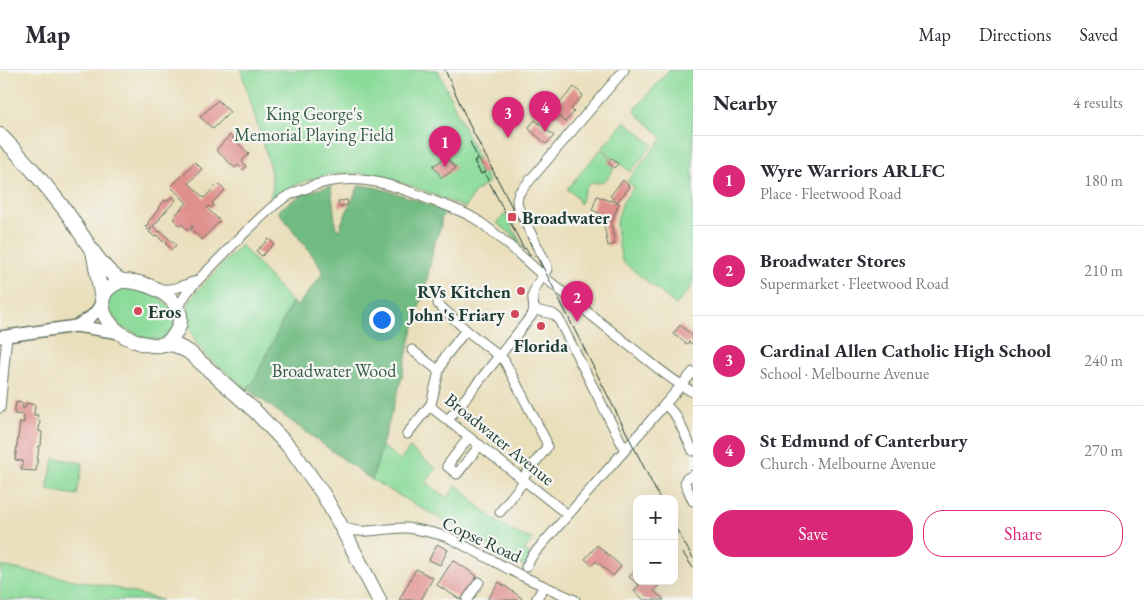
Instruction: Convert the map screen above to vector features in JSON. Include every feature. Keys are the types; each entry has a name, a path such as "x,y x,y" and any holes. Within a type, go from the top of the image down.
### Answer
{"highway":[{"path":"0,135 64,208 110,273 122,281"},
{"path":"92,249 103,307 106,317 112,326 132,340 156,346 166,344 189,352 279,435 312,478 341,526 379,600"},
{"path":"102,300 104,293 110,287 122,281 147,284 158,289 176,305 189,352"},
{"path":"166,344 175,334 179,316"}],"main road":[{"path":"76,326 93,316 102,300"},
{"path":"3,336 76,326 120,333"}],"street":[{"path":"448,420 535,310 534,292 547,266 518,207 517,197 624,70"},
{"path":"179,316 183,298 196,281 252,225 282,199 313,185 337,180 364,179 400,188 473,217 681,386 693,392"},
{"path":"158,289 169,290 196,281"},
{"path":"438,304 466,330 506,362 547,443 545,450 500,512"},
{"path":"535,310 556,315 625,450"},
{"name":"Broadwater Avenue","path":"466,330 445,358 439,372 431,404 432,408 568,515"},
{"path":"0,408 3,336"},
{"path":"412,350 439,372"},
{"path":"526,567 532,556 693,372"},
{"path":"407,434 431,404"},
{"path":"665,404 676,416 693,451"},
{"path":"470,437 447,466 457,474 480,445"},
{"path":"693,476 686,479 685,483 693,501"},
{"name":"Copse Road","path":"341,526 352,531 406,528 448,537 574,600"},
{"path":"532,556 540,563"},
{"path":"467,600 479,582"},
{"path":"536,600 544,586"}],"green space":[{"name":"King George's Memorial Playing Field","path":"241,70 438,70 478,159 475,161 481,174 484,172 489,182 475,192 465,208 391,179 367,174 343,173 320,177 295,186 269,201 273,188 269,163"},
{"path":"669,70 693,70 693,285 676,305 622,261 616,223 623,202 634,187 627,181 663,138 634,111"},
{"path":"625,121 653,145 630,172 602,148"},
{"path":"601,149 611,158 608,162 614,168 604,181 587,186 580,204 576,196 567,189"},
{"name":"Broadwater Wood","path":"359,185 392,192 445,211 432,249 424,295 372,480 247,389 254,381 292,302 297,306 323,273 316,260 278,211 303,195 331,186 336,229 341,229 341,224"},
{"path":"505,214 524,249 513,235 497,223"},
{"path":"241,245 292,302 254,381 247,389 206,356 195,341 187,313 190,301 198,290"},
{"path":"126,286 157,295 174,311 174,328 162,340 145,338 121,327 111,313 108,305 109,298 113,292"},
{"path":"382,446 400,460 410,448 436,469 426,482 447,498 457,485 501,525 533,539 524,550 531,555 525,567 372,480"},
{"path":"54,458 83,463 77,495 47,490"},
{"path":"1,566 111,587 162,600 0,600"}],"building":[{"path":"574,87 583,95 571,109 574,112 565,122 555,113 552,116 544,110 552,100 558,105"},
{"path":"218,100 230,112 213,129 200,117"},
{"path":"535,120 554,136 546,144 530,130 529,127"},
{"path":"230,135 249,154 242,161 246,166 243,170 238,165 235,168 216,150"},
{"path":"446,157 456,168 442,178 433,166"},
{"path":"611,158 618,164 614,168 608,162"},
{"path":"479,159 486,172 481,174 474,161"},
{"path":"195,162 202,169 189,183 204,198 218,184 225,190 212,203 214,205 211,208 209,206 207,208 220,221 202,240 191,230 192,226 188,231 182,224 180,226 173,219 187,203 171,187"},
{"path":"623,180 630,187 617,202 610,196"},
{"path":"172,196 176,200 153,226 176,245 172,250 165,240 163,242 157,235 155,237 149,232 151,228 148,230 145,227 158,208 165,200 167,202"},
{"path":"597,196 619,203 611,224 615,244 608,246 604,225 607,217 592,210"},
{"path":"347,200 348,205 339,207 338,201"},
{"path":"269,239 274,244 262,256 256,251"},
{"path":"680,325 693,336 692,344 689,342 687,344 673,334"},
{"path":"16,402 23,403 22,408 25,408 26,403 35,405 34,415 38,415 37,419 40,420 39,431 42,432 41,446 39,446 36,471 21,470 23,461 15,460 20,422 24,423 24,415 14,414"},
{"path":"437,544 448,550 440,565 429,560"},
{"path":"597,545 621,566 613,576 596,561 592,565 585,559"},
{"path":"453,560 477,576 461,600 437,585"},
{"path":"416,569 433,578 421,600 399,600"},
{"path":"499,582 522,598 521,600 487,600"},
{"path":"639,585 659,585 654,591 664,600 644,600 634,591"}],"tram line":[{"path":"445,70 469,124 658,495"},
{"path":"470,142 478,159 474,161 481,174 484,172 524,249 526,248 529,255 535,256"},
{"path":"678,532 693,558"},
{"path":"683,553 693,568"}],"place":[{"name":"St Edmund of Canterbury","path":"545,132"},
{"name":"Cardinal Allen Catholic High School","path":"508,138"},
{"name":"Wyre Warriors ARLFC","path":"445,167"},
{"name":"Broadwater","path":"512,217"},
{"name":"RVs Kitchen","path":"521,291"},
{"name":"Eros","path":"138,311"},
{"name":"John's Friary","path":"515,314"},
{"name":"Broadwater Stores","path":"577,322"},
{"name":"Florida","path":"541,326"}]}
